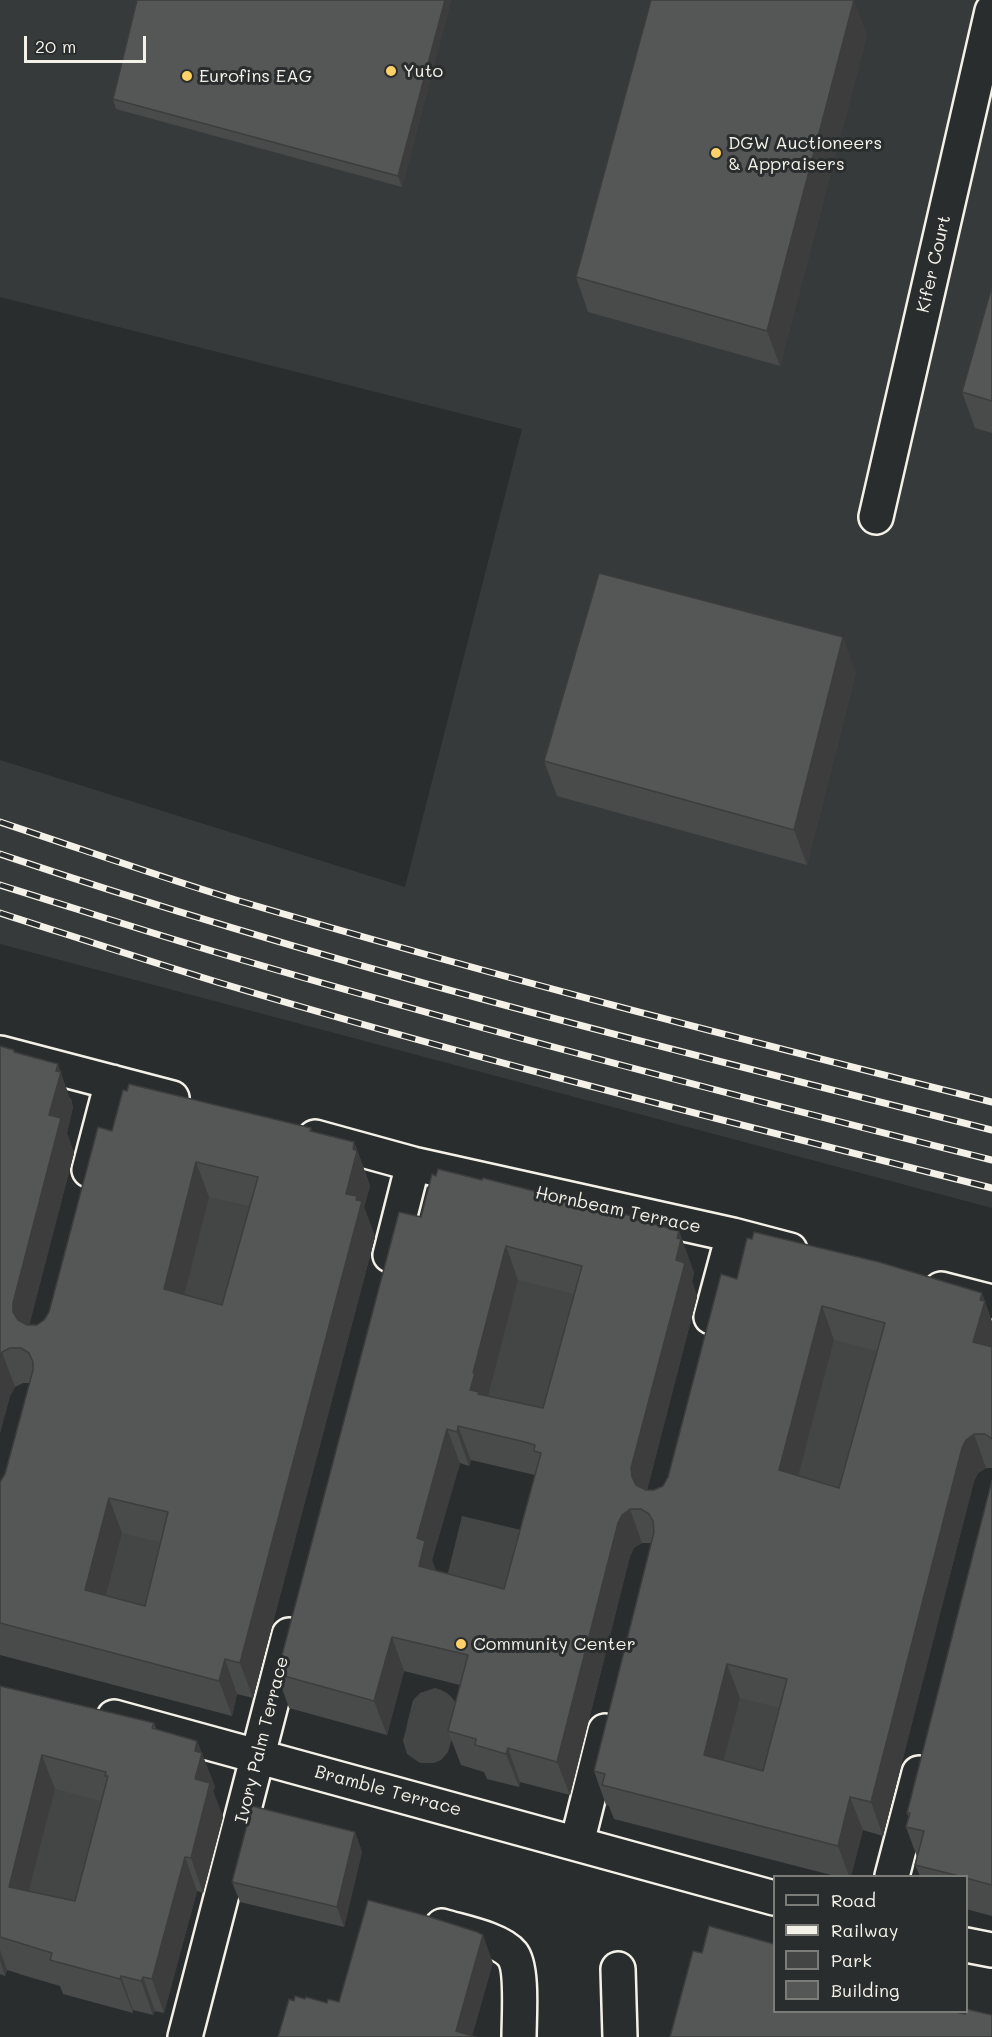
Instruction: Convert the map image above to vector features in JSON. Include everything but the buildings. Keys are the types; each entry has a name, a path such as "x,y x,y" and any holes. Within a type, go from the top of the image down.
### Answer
{"street":[{"name":"Kifer Court","path":"876,517 992,11"},
{"path":"0,1053 204,1107"},
{"path":"82,1195 112,1082"},
{"name":"Hornbeam Terrace","path":"284,1129 413,1164 733,1235 819,1257"},
{"path":"381,1288 413,1164"},
{"path":"704,1348 733,1235"},
{"path":"916,1282 992,1302"},
{"name":"Ivory Palm Terrace","path":"185,2037 297,1607"},
{"name":"Bramble Terrace","path":"81,1708 773,1898"},
{"path":"577,1843 611,1708"},
{"path":"892,1875 924,1750"},
{"path":"410,1916 496,1944 511,1953 518,1965 519,2037"},
{"path":"968,1945 992,1950"},
{"path":"618,1969 620,2037"}],"shaded area":[{"path":"0,0 992,0 992,1208 0,944 0,760 405,887 522,429 0,297"}],"green space":[{"path":"196,1193 284,1216 252,1343 174,1341"},
{"path":"505,1276 608,1302 576,1430 471,1403"},
{"path":"828,1338 904,1357 867,1508 789,1506"},
{"path":"130,1473 203,1493 166,1643 90,1623"},
{"path":"462,1516 521,1530 504,1599 445,1585"},
{"path":"748,1638 821,1656 784,1808 708,1788"},
{"path":"435,1688 450,1696 460,1711 448,1752 441,1760 434,1763 420,1763 407,1754 403,1741 413,1700 420,1693"},
{"path":"43,1786 128,1806 63,1948 54,1984 19,1974 32,1924 23,1921"}],"railway":[{"path":"0,822 206,891 424,954 708,1030 992,1102"},
{"path":"0,854 123,894 369,968 618,1035 992,1130"},
{"path":"0,885 222,954 414,1009 992,1160"},
{"path":"0,913 217,982 410,1038 603,1090 992,1188"}],"place":[{"name":"Yuto","path":"391,71"},
{"name":"Eurofins EAG","path":"187,76"},
{"name":"DGW Auctioneers & Appraisers","path":"716,153"},
{"name":"Community Center","path":"461,1644"}]}
